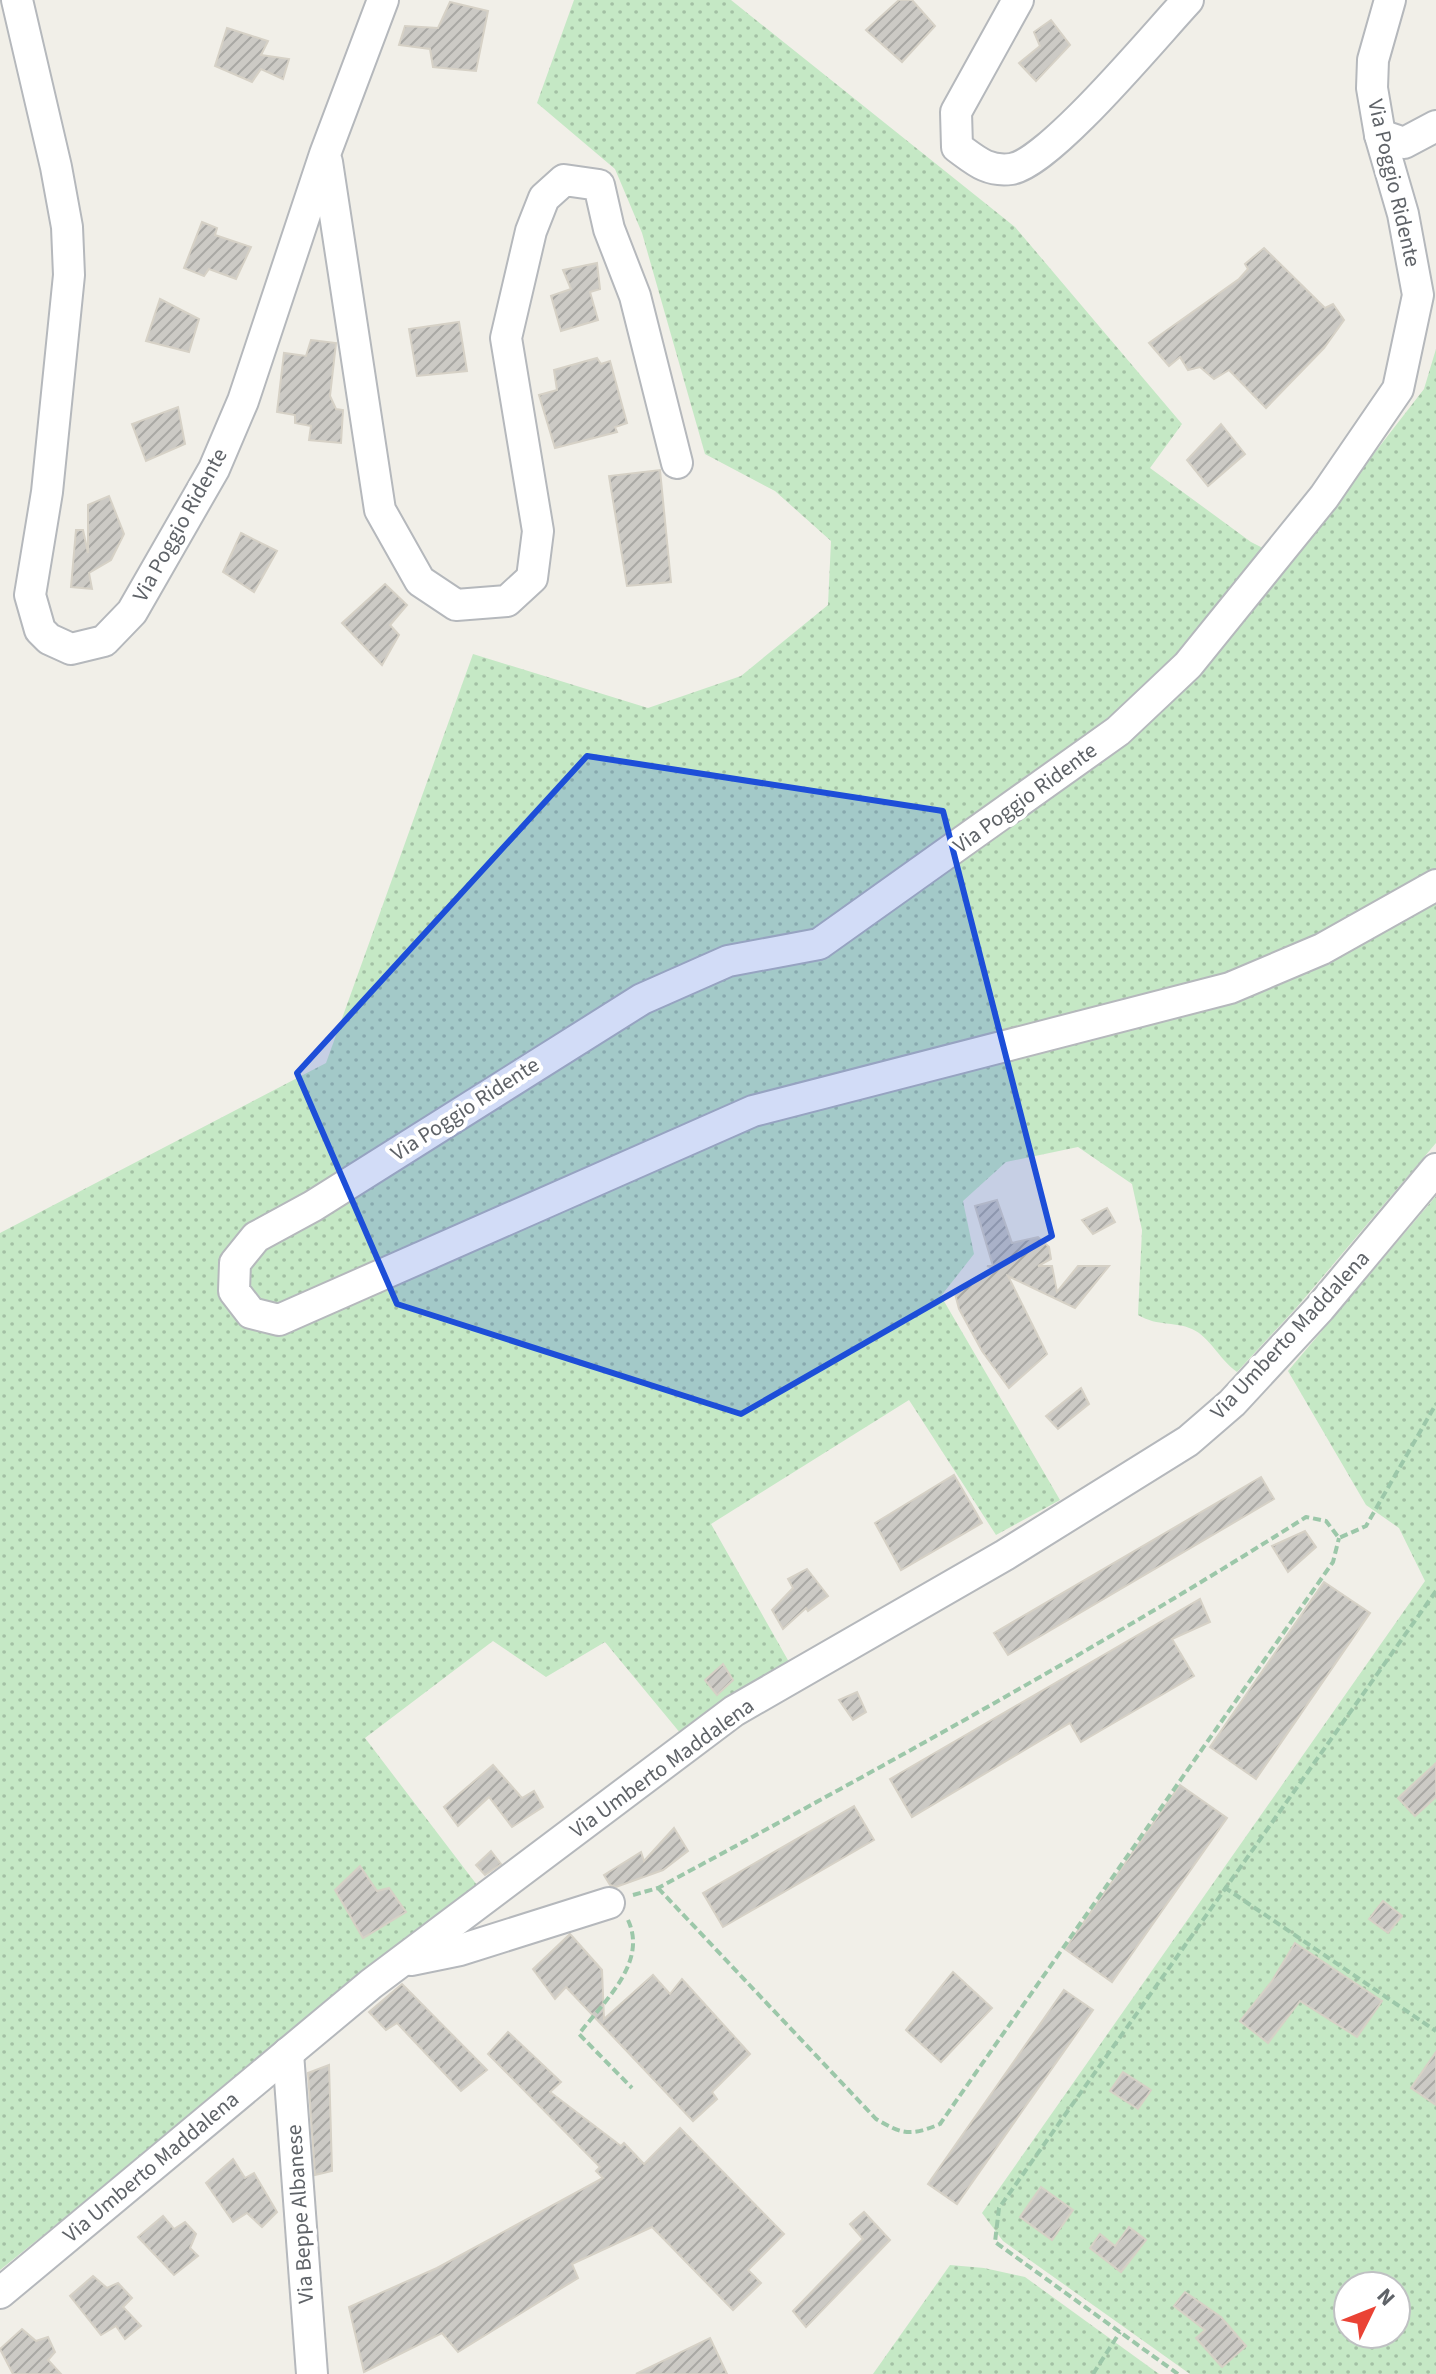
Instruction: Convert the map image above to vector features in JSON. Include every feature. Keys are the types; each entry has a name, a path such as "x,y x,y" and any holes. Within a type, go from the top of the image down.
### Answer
{"street":[{"name":"Via Poggio Ridente","path":"17,0 67,227 69,275 64,349 47,492 30,595 40,630 59,645 71,649 104,641 132,612 168,555 214,469 243,401 325,154 383,0"},
{"path":"1018,0 956,112 957,147 987,169 1014,169 1054,143 1188,0"},
{"name":"Via Poggio Ridente","path":"1390,0 1373,60 1372,88 1392,139 1418,295 1398,389 1324,497 1188,665 1118,731 819,944 728,961 642,999 313,1206 256,1237 235,1263 234,1291 251,1313 279,1320 753,1111 1230,988 1322,949 1436,885"},
{"path":"1392,139 1436,126"},
{"path":"1392,139 1420,152 1436,151"},
{"path":"325,154 380,510 420,581 456,605 507,601 532,578 538,531 506,338 517,278 531,231 544,198 564,180 599,185 609,229 635,296 677,463"},
{"name":"Via Umberto Maddalena","path":"0,2293 288,2053 734,1711 1005,1555 1188,1441 1232,1403 1320,1308 1436,1169"},
{"path":"402,1963 460,1950 609,1903"},
{"name":"Via Beppe Albanese","path":"288,2053 312,2374"}],"path":[{"path":"1339,1538 1366,1526 1436,1404"},
{"path":"609,1903 658,1888 893,1762 1221,1571 1306,1517 1326,1521 1339,1538"},
{"path":"658,1888 876,2119 900,2133 921,2132 940,2124 1333,1562 1339,1538"},
{"path":"1178,2374 995,2242 999,2208 1436,1591"},
{"path":"1224,1887 1436,2031"},
{"path":"609,1903 627,1917 636,1937 632,1963 579,2034 632,2088"},
{"path":"1093,2374 1120,2332"}],"highlighted area":[{"path":"587,756 943,811 1052,1236 741,1414 397,1304 297,1073"}],"green space":[{"path":"574,0 731,0 1015,227 1182,424 1150,468 1251,542 1290,562 1424,389 1436,349 1436,1143 1297,1307 1237,1372 1198,1333 1138,1315 1142,1230 1132,1184 1078,1147 1006,1162 963,1201 974,1254 941,1296 1060,1500 996,1535 909,1400 711,1524 789,1662 732,1696 681,1734 605,1642 546,1677 493,1641 365,1738 477,1885 0,2270 0,1233 326,1063 473,654 648,708 741,676 828,605 831,541 775,491 705,454 642,233 615,169 537,103"},
{"path":"1436,1196 1436,2374 1190,2374 1003,2241 982,2213 1425,1581 1399,1528 1366,1505 1288,1371"},
{"path":"950,2265 984,2268 1025,2277 1159,2374 873,2374"}],"building":[{"path":"899,0 912,0 935,26 902,62 866,30"},
{"path":"450,2 488,11 476,71 433,67 430,49 399,45 405,26 438,28"},
{"path":"1051,20 1070,45 1036,81 1019,63 1040,46 1034,32"},
{"path":"227,28 268,41 261,55 289,59 283,79 261,69 252,82 215,66"},
{"path":"202,222 217,228 215,235 251,247 236,279 209,269 204,276 184,268"},
{"path":"1264,248 1325,308 1333,304 1344,320 1324,348 1266,408 1229,370 1214,379 1200,367 1188,370 1180,357 1169,366 1149,343 1239,279 1248,269 1245,264"},
{"path":"597,263 600,289 590,292 598,320 561,331 551,296 571,289 563,270"},
{"path":"160,299 199,319 189,352 146,341"},
{"path":"459,322 467,371 417,376 409,329"},
{"path":"311,340 336,343 330,396 336,409 343,410 341,443 309,440 311,426 295,423 295,415 277,412 284,353 306,356"},
{"path":"597,358 601,364 610,361 627,423 615,427 617,432 555,448 539,395 557,390 554,370"},
{"path":"178,407 185,444 146,461 132,424"},
{"path":"1221,424 1245,454 1208,486 1187,460"},
{"path":"660,470 671,582 627,586 609,476"},
{"path":"109,496 124,534 111,560 89,573 92,589 71,587 76,530 83,530 88,553 88,505"},
{"path":"241,533 277,551 254,592 223,572"},
{"path":"385,584 407,605 390,625 399,635 382,665 342,623"},
{"path":"997,1200 1012,1243 1038,1237 1049,1247 1051,1259 1038,1266 1052,1266 1057,1292 1078,1266 1109,1266 1075,1308 1008,1276 1047,1354 1009,1388 982,1351 959,1309 954,1290 993,1268 987,1266 993,1266 975,1206"},
{"path":"1107,1208 1115,1222 1093,1234 1082,1220"},
{"path":"1081,1388 1089,1404 1058,1429 1046,1416"},
{"path":"954,1475 982,1523 901,1570 875,1523"},
{"path":"1261,1477 1274,1499 1008,1655 994,1633"},
{"path":"1305,1531 1316,1547 1288,1572 1272,1546"},
{"path":"807,1569 828,1596 808,1611 806,1608 783,1629 772,1610 793,1588 788,1579"},
{"path":"1324,1582 1370,1613 1256,1779 1210,1747"},
{"path":"1200,1599 1210,1622 1172,1639 1194,1676 1081,1742 1070,1723 912,1817 890,1779"},
{"path":"723,1664 733,1680 717,1695 705,1680"},
{"path":"857,1692 866,1712 853,1720 839,1700"},
{"path":"1436,1763 1436,1797 1415,1816 1398,1798"},
{"path":"493,1765 522,1798 534,1791 543,1807 512,1827 489,1797 458,1826 444,1807"},
{"path":"1180,1785 1227,1818 1112,1982 1065,1949"},
{"path":"854,1806 874,1840 723,1927 703,1893"},
{"path":"674,1828 688,1851 663,1870 616,1887 610,1885 604,1875 641,1852 644,1861"},
{"path":"491,1851 501,1864 485,1875 476,1865"},
{"path":"360,1866 377,1891 389,1888 406,1912 363,1938 335,1890"},
{"path":"1383,1901 1402,1916 1388,1933 1369,1919"},
{"path":"570,1934 602,1970 604,2019 653,1975 670,1994 682,1979 750,2054 712,2092 717,2099 693,2121 566,1987 555,1999 533,1969"},
{"path":"1295,1943 1382,2001 1357,2037 1300,2001 1268,2043 1240,2021 1272,1981"},
{"path":"953,1972 992,2008 941,2062 906,2030"},
{"path":"402,1984 487,2070 461,2091 397,2023 386,2030 369,2012"},
{"path":"1064,1990 1093,2010 957,2204 928,2184"},
{"path":"508,2032 561,2082 550,2092 621,2146 624,2143 644,2164 680,2128 784,2234 748,2270 761,2283 733,2310 652,2227 572,2264 578,2278 458,2352 442,2333 364,2372 349,2307 437,2268 603,2178 596,2171 600,2167 488,2054"},
{"path":"1436,2052 1436,2105 1411,2088"},
{"path":"329,2065 332,2171 315,2175 308,2073"},
{"path":"1123,2072 1151,2090 1138,2109 1110,2091"},
{"path":"233,2159 245,2178 254,2173 277,2212 262,2227 247,2213 233,2222 206,2183"},
{"path":"1041,2187 1073,2210 1052,2240 1020,2217"},
{"path":"864,2212 890,2240 806,2327 793,2311 863,2239 850,2224"},
{"path":"163,2216 174,2229 185,2222 196,2234 190,2248 198,2256 174,2275 138,2237"},
{"path":"1129,2227 1146,2240 1121,2272 1090,2248 1100,2234 1115,2246"},
{"path":"93,2276 107,2288 118,2283 132,2298 123,2307 141,2326 125,2339 116,2326 101,2335 70,2296"},
{"path":"1185,2292 1221,2317 1246,2346 1222,2367 1196,2338 1205,2330 1174,2306"},
{"path":"22,2329 36,2341 48,2337 55,2352 48,2360 61,2374 13,2374 0,2349"},
{"path":"710,2338 727,2374 636,2374"}]}
